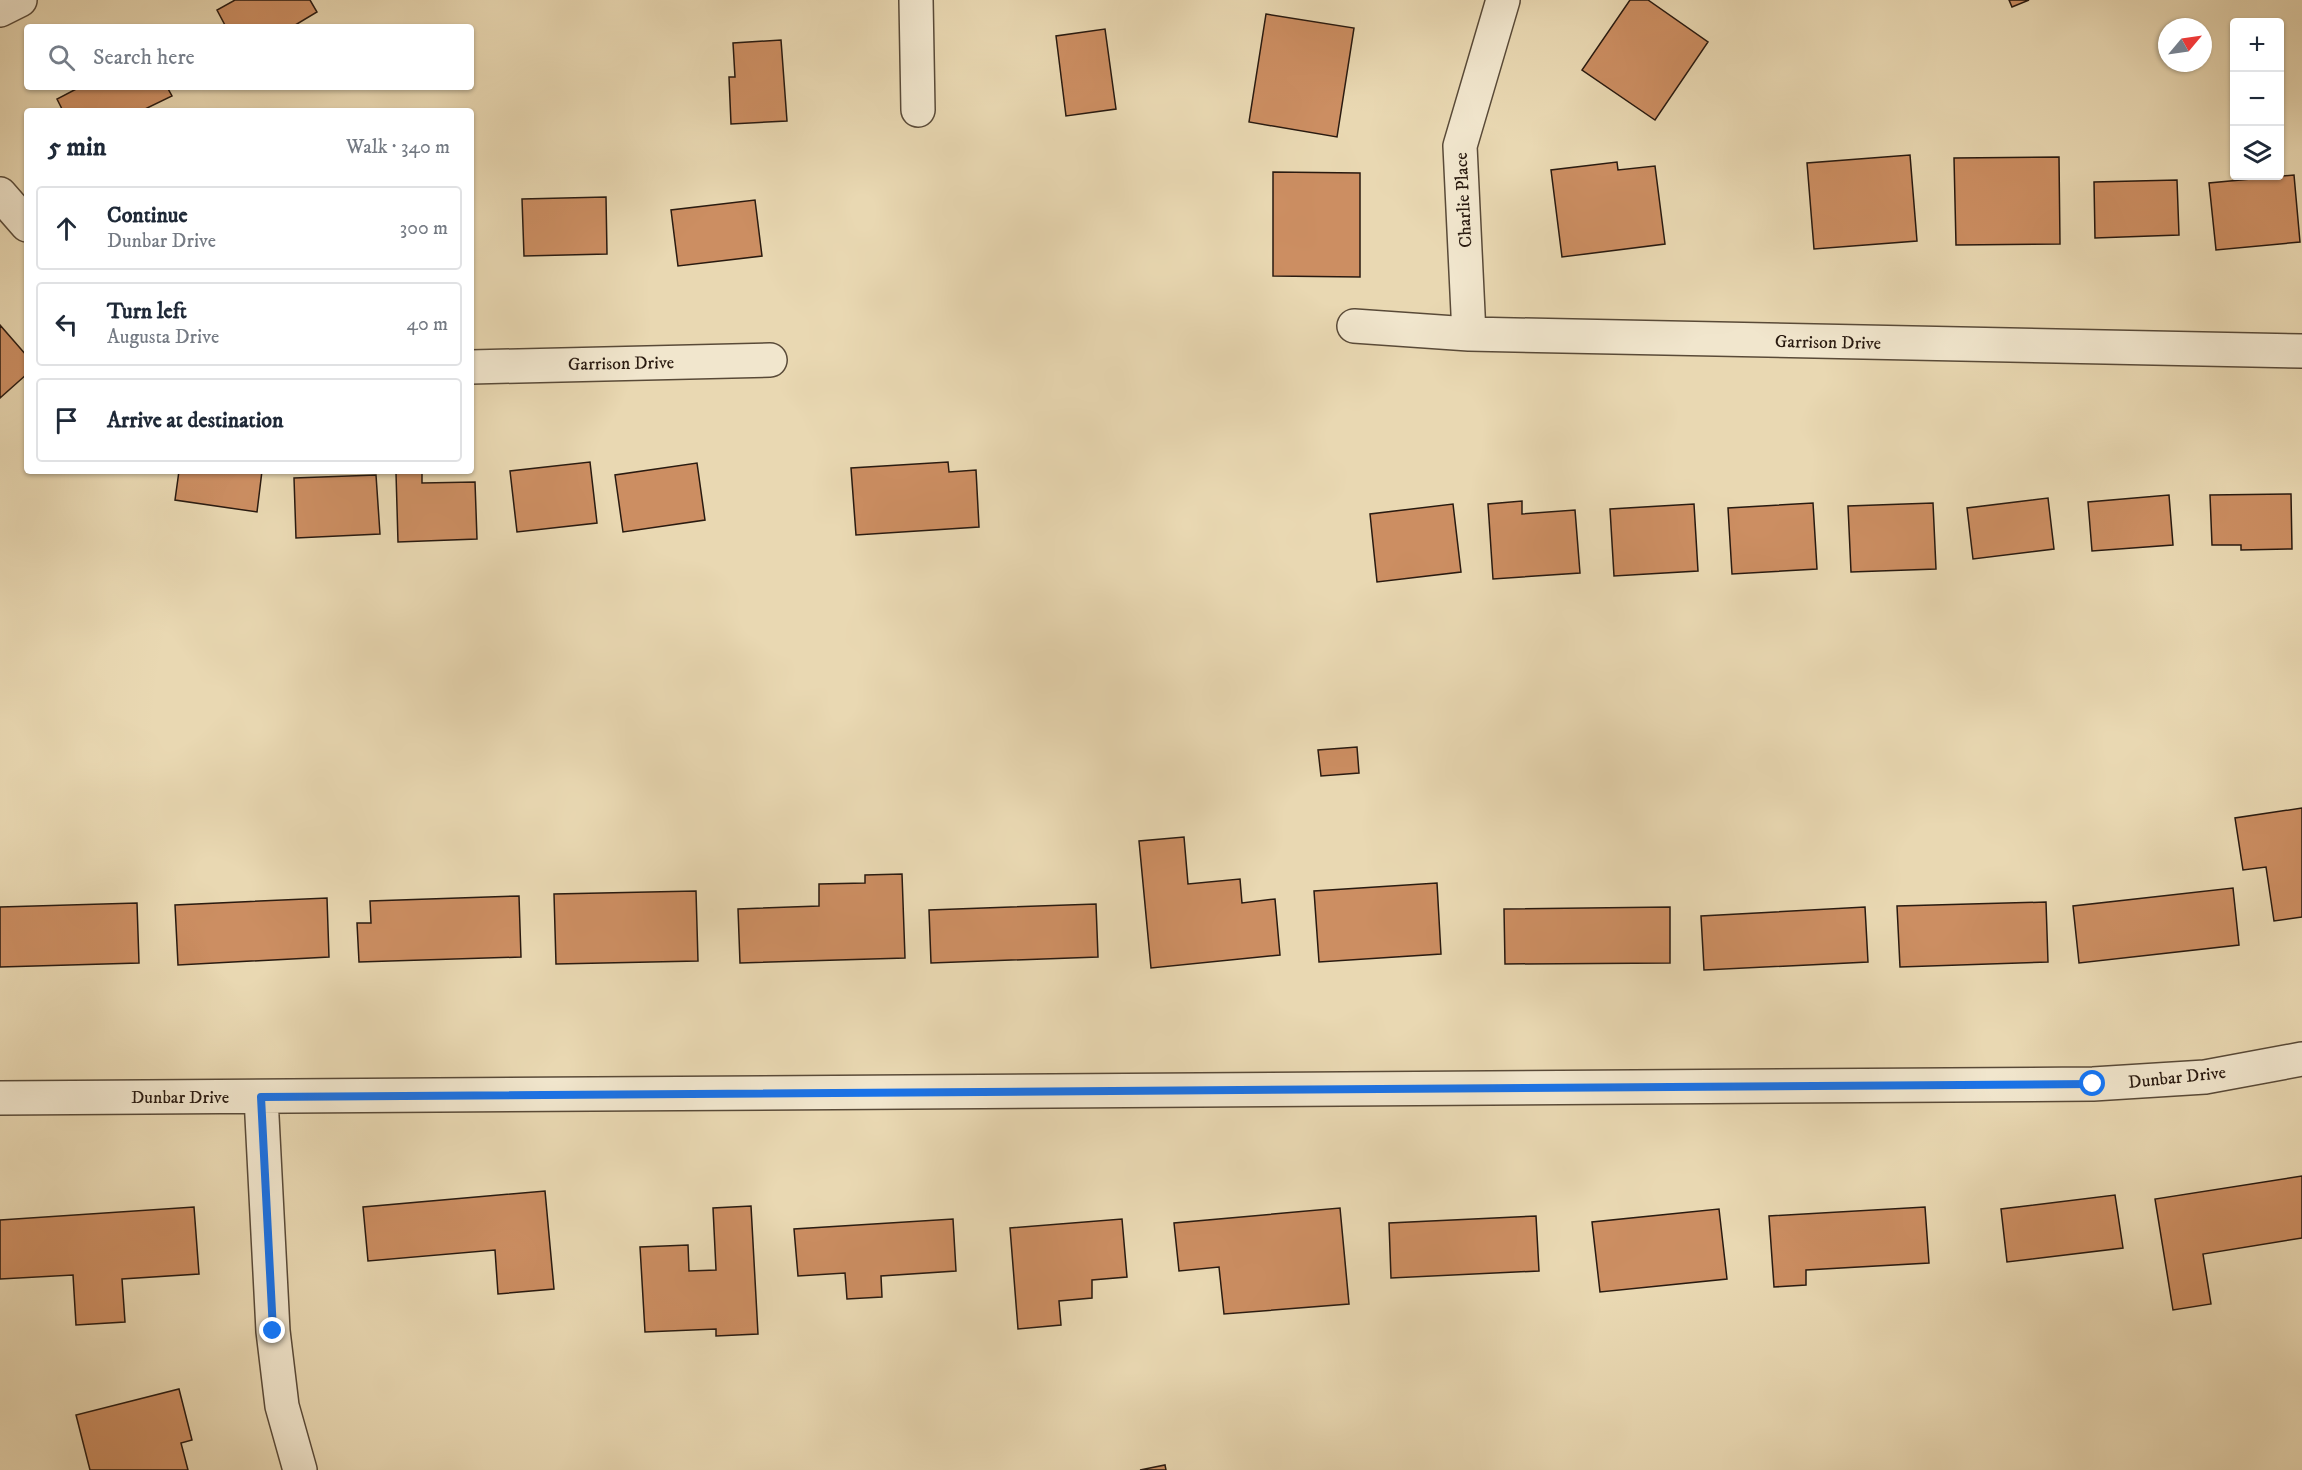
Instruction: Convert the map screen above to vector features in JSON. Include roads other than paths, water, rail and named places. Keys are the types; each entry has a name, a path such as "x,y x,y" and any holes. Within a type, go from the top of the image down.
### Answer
{"street":[{"path":"0,10 20,0"},
{"path":"916,0 918,110"},
{"name":"Charlie Place","path":"1469,334 1460,146 1503,0"},
{"path":"0,194 24,222"},
{"name":"Garrison Drive","path":"1354,326 1469,334 2302,351"},
{"name":"Garrison Drive","path":"474,367 770,360"},
{"name":"Dunbar Drive","path":"0,1098 2093,1084 2205,1077 2302,1059"},
{"path":"261,1097 273,1331 282,1406 300,1470"}]}
